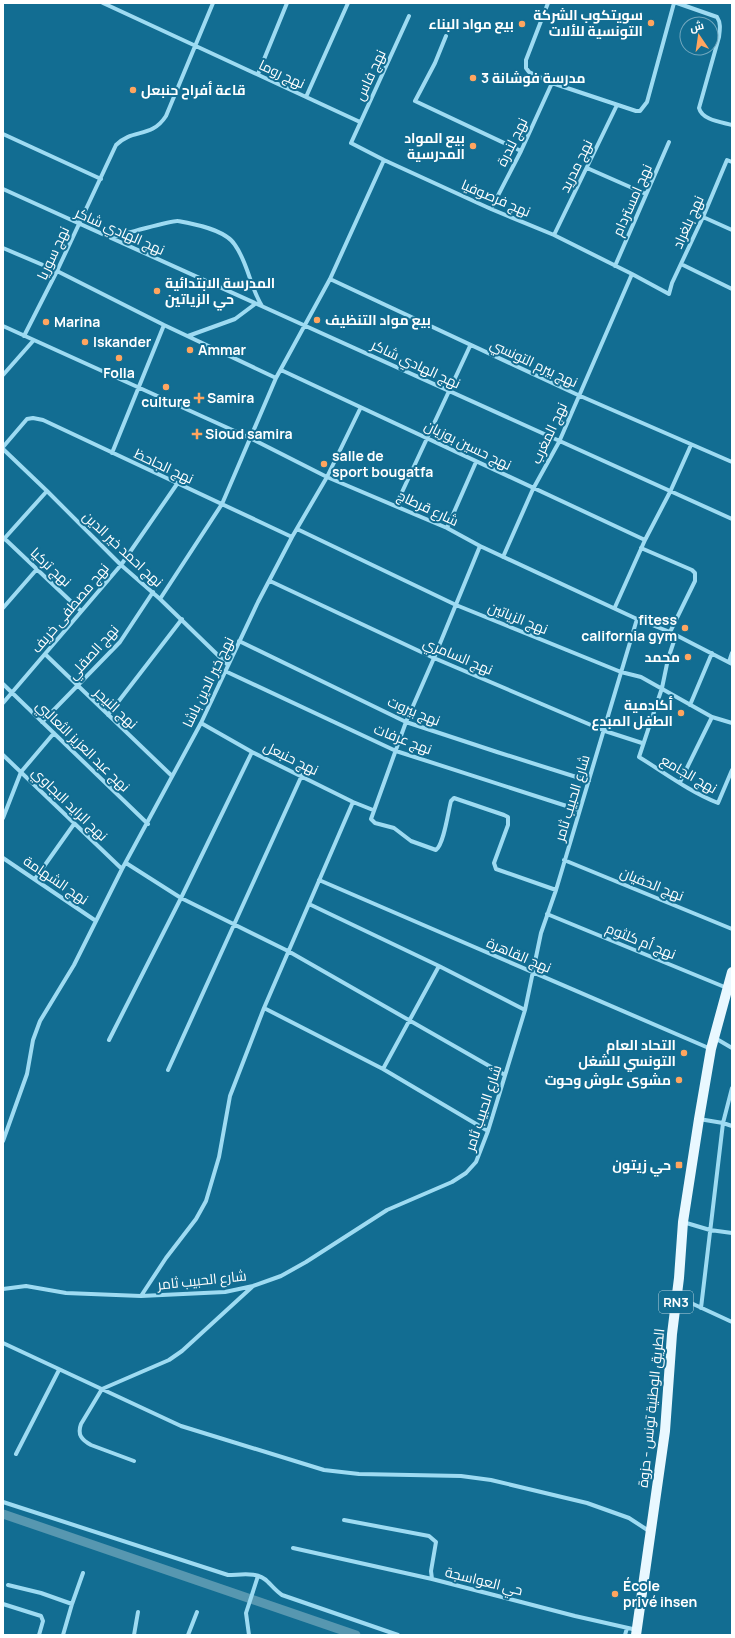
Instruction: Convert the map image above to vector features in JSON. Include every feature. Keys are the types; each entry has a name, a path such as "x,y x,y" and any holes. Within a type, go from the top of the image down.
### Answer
{"main road":[{"name":"الطريق الوطنية تونس - حزوة","path":"634,1631 652,1532 665,1431 672,1334 677,1297 683,1222 711,1049 732,972"}],"street":[{"name":"نهج روما","path":"103,3 360,122"},
{"name":"نهج سوريا","path":"24,336 57,271 116,144 124,137 153,130 161,124 171,105 214,3"},
{"path":"258,74 287,3"},
{"path":"306,97 348,3"},
{"path":"548,3 526,60 526,65 529,72 552,83 636,111 640,111 647,102 676,3 717,16 720,26 718,37 699,108 702,115 710,119 732,125"},
{"name":"نهج فاس","path":"350,143 408,16"},
{"path":"446,36 435,63 415,102 521,152"},
{"name":"نهج لندرة","path":"491,209 521,152 552,83"},
{"name":"نهج مدريد","path":"554,235 617,105"},
{"path":"3,134 101,179"},
{"name":"نهج امستردام","path":"615,266 669,142"},
{"name":"نهج فرصوفيا","path":"350,143 491,209 554,235 632,274 668,294"},
{"path":"160,599 222,504 276,378 330,279 384,160"},
{"name":"نهج بلغراد","path":"668,294 727,160 732,162"},
{"path":"587,168 646,194"},
{"name":"نهج الهادي شاكر","path":"3,189 732,519"},
{"path":"703,217 732,230"},
{"path":"110,238 178,220 226,235 235,244 240,253 251,283 263,307"},
{"path":"3,248 57,271 164,325 276,378"},
{"path":"681,264 732,289"},
{"name":"نهج المغرب","path":"503,557 533,489 559,442 578,395 632,274"},
{"name":"نهج بيرم التونسي","path":"330,279 470,346 732,462"},
{"path":"188,336 235,319 255,304"},
{"path":"112,453 164,325"},
{"name":"شارع قرطاج","path":"3,326 138,389 250,438 327,477 396,505 447,528 503,557 637,619 670,632 730,663"},
{"path":"3,375 33,341"},
{"path":"396,505 450,392 470,346"},
{"name":"نهج حسين بوزيان","path":"281,370 360,409 428,438 533,489 644,540"},
{"name":"نهج خير الدين باشا","path":"3,1141 26,1074 36,1030 74,965 122,869 148,824 201,723 239,641 292,537 327,477 360,409"},
{"name":"نهج الجاحظ","path":"3,448 27,420 33,418 43,420 292,537"},
{"path":"615,608 644,540 670,492 692,445"},
{"name":"نهج احمد خير الدين","path":"3,448 121,565 182,619 228,666"},
{"path":"447,528 476,462"},
{"name":"نهج مصطفى خريف","path":"3,703 46,655 81,611 121,565 177,484"},
{"path":"4,540 47,491"},
{"name":"نهج الزياتين","path":"297,529 456,605 622,672 641,677 712,717 732,723"},
{"name":"نهج تركيا","path":"4,540 38,569 81,611"},
{"path":"480,546 406,722 373,810 371,816 372,821 394,828 411,841 436,850 439,848 442,840 451,801 454,798 458,798 504,815 508,817 508,825 494,863 496,869 556,890"},
{"path":"641,548 692,570 695,573 695,581 670,632"},
{"path":"3,608 38,569"},
{"name":"نهج السامري","path":"270,581 434,658 605,730 642,743"},
{"name":"نهج الصقلي","path":"42,722 120,642 152,592"},
{"path":"3,599 7,603"},
{"path":"108,715 182,619"},
{"name":"شارع الحبيب ثامر","path":"3,1289 26,1286 66,1293 141,1296 225,1292 253,1286 281,1276 306,1262 387,1210 452,1182 466,1173 476,1162 488,1131 525,1010 546,914 556,890 637,619"},
{"path":"642,743 662,688 668,659 676,635"},
{"name":"نهج بيروت","path":"239,641 406,722 589,781"},
{"path":"690,705 712,653"},
{"path":"730,663 732,653"},
{"name":"نهج النيجر","path":"46,655 172,776"},
{"name":"نهج عرفات","path":"225,671 396,751 579,810"},
{"name":"نهج عبد العزيز الثعالبي","path":"3,684 148,824"},
{"path":"680,782 712,717"},
{"name":"نهج حنبعل","path":"201,723 252,752 302,775 353,802 373,810"},
{"path":"3,818 20,772 54,733"},
{"name":"نهج الجامع","path":"642,743 639,757 680,782 694,793 718,803 732,770"},
{"path":"109,1040 182,898 252,752"},
{"name":"نهج الرايد البجاوي","path":"3,755 122,869"},
{"path":"168,1070 302,775"},
{"path":"141,1296 166,1258 196,1219 206,1200 219,1156 230,1096 264,1008 353,802"},
{"path":"35,879 74,824"},
{"name":"نهج الشهامة","path":"3,858 96,920"},
{"name":"نهج الحفيان","path":"564,860 732,929"},
{"path":"126,863 182,898 233,925 288,951 505,1075"},
{"name":"نهج القاهرة","path":"319,880 711,1049"},
{"path":"309,904 440,966 525,1010"},
{"name":"نهج أم كلثوم","path":"546,914 727,988"},
{"path":"383,1069 440,966"},
{"path":"264,1008 383,1069 488,1131"},
{"path":"714,1038 732,1048"},
{"path":"701,1308 723,1123 732,1088"},
{"path":"699,1118 732,1126"},
{"path":"683,1222 710,1230 732,1233"},
{"path":"134,1461 91,1445 80,1437 79,1429 81,1424 102,1389 169,1360 182,1351 253,1286"},
{"path":"677,1297 732,1322"},
{"path":"3,1343 181,1426 324,1470 359,1474 461,1476 491,1480 587,1503 629,1518 652,1532"},
{"path":"16,1454 59,1370"},
{"path":"3,1502 228,1575 258,1577 268,1581 275,1591 282,1595 398,1635"},
{"name":"حي العواسجة","path":"344,1520 434,1538 436,1542 431,1571 432,1579 634,1631"},
{"path":"293,1548 432,1579"},
{"path":"63,1635 83,1573"},
{"path":"249,1635 246,1613 258,1577"},
{"path":"8,1586 31,1591 72,1604"},
{"path":"3,1604 41,1616 43,1621 39,1635"},
{"path":"134,1635 138,1612"},
{"path":"188,1635 197,1612"},
{"path":"625,1635 634,1631"}],"waterway":[{"path":"3,1514 356,1635"}],"place":[{"name":"سويتكوب الشركة التونسية للألات","path":"651,23"},
{"name":"بيع مواد البناء","path":"522,24"},
{"name":"مدرسة فوشانة 3","path":"473,78"},
{"name":"قاعة أفراح حنبعل","path":"133,90"},
{"name":"بيع المواد المدرسية","path":"473,146"},
{"name":"المدرسة الابتدائية حي الزياتين","path":"157,291"},
{"name":"بيع مواد التنظيف","path":"317,320"},
{"name":"Marina","path":"46,322"},
{"name":"Iskander","path":"85,342"},
{"name":"Ammar","path":"190,350"},
{"name":"Folla","path":"119,358"},
{"name":"culture","path":"166,387"},
{"name":"Samira","path":"199,398"},
{"name":"Sioud samira","path":"197,434"},
{"name":"salle de sport bougatfa","path":"324,464"},
{"name":"fitess california gym","path":"685,628"},
{"name":"محمد","path":"688,657"},
{"name":"أكادمية الطفل المبدع","path":"681,713"},
{"name":"التحاد العام التونسي للشغل","path":"684,1053"},
{"name":"مشوى علوش وحوت","path":"679,1080"},
{"name":"حي زيتون","path":"679,1165"},
{"name":"École privé ihsen","path":"615,1594"}]}
